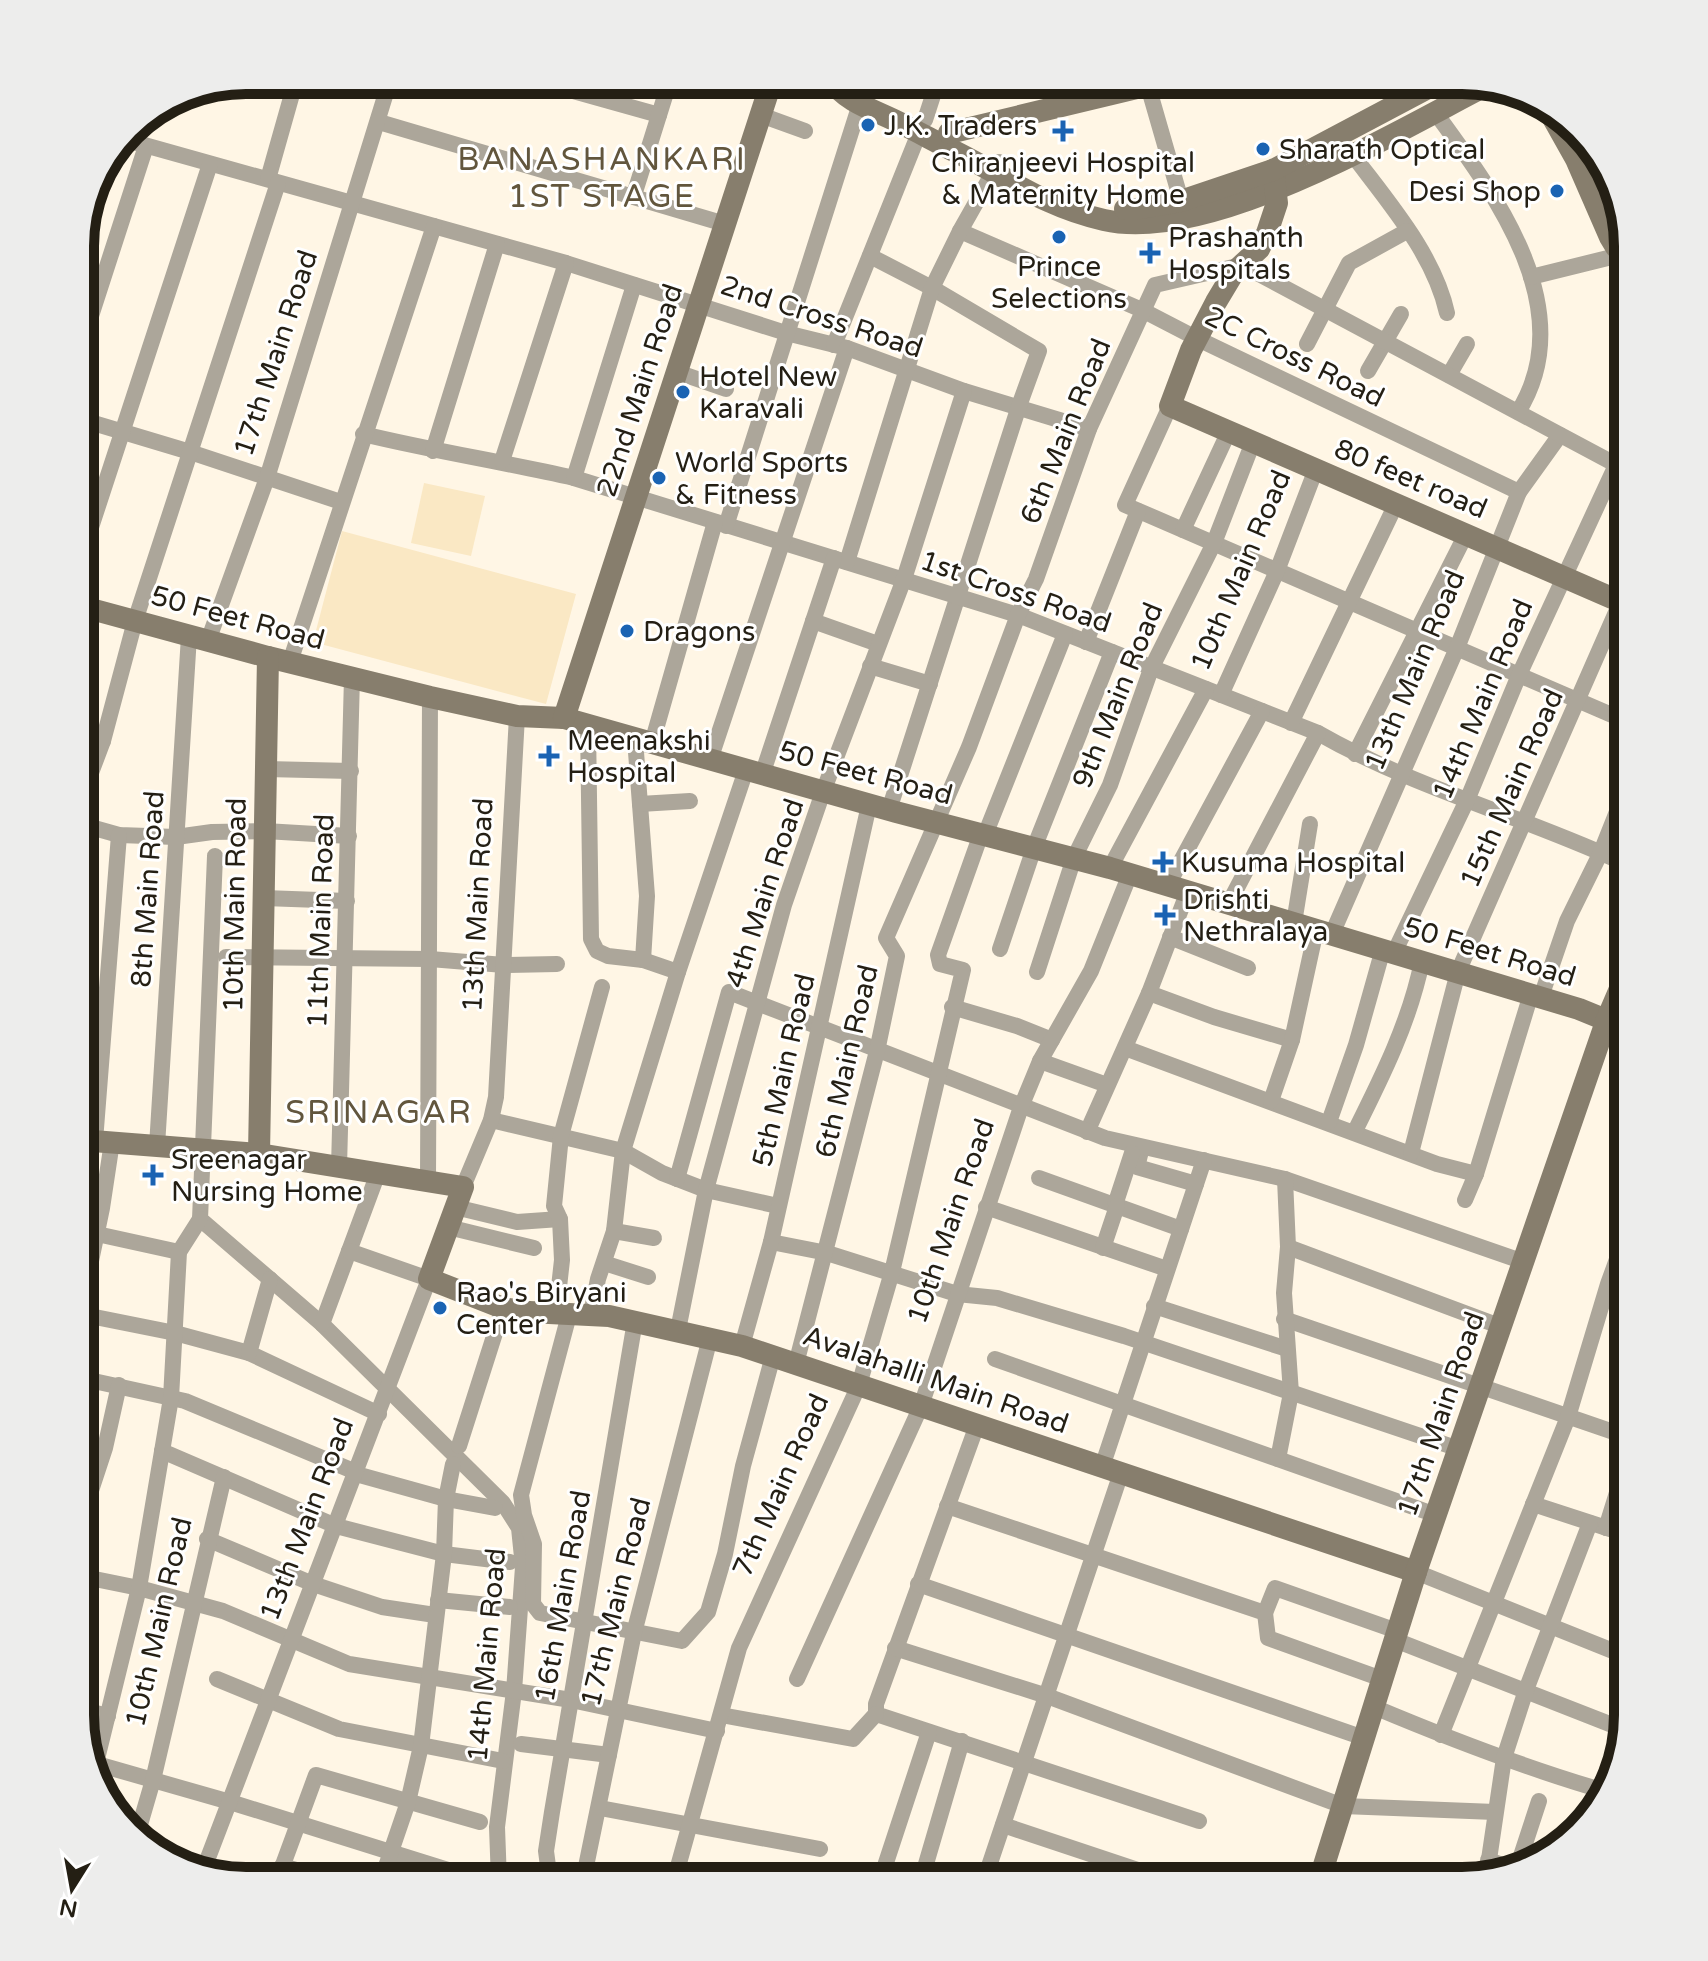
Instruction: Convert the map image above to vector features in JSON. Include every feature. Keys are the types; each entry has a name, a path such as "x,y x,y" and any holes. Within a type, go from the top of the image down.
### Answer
{"street":[{"path":"94,765 135,621 273,181 292,94"},
{"name":"17th Main Road","path":"199,638 267,478 386,94"},
{"path":"584,94 659,115"},
{"path":"634,195 666,94"},
{"name":"22nd Main Road","path":"564,718 768,94"},
{"path":"635,960 647,896 640,804 644,741 786,333 856,94"},
{"path":"868,94 995,167"},
{"path":"710,760 783,541 870,256 933,94"},
{"path":"949,133 1106,94"},
{"path":"1157,94 1183,209"},
{"path":"922,126 949,133 1030,194 1063,209 1107,215 1137,224 1183,209 1216,210 1275,180 1419,94"},
{"path":"1275,180 1352,154 1470,94"},
{"path":"1435,112 1484,178 1513,227 1531,277 1542,344 1530,392 1518,412"},
{"path":"761,115 805,131"},
{"path":"379,122 725,224"},
{"path":"1560,130 1614,241"},
{"name":"2nd Cross Road","path":"135,143 566,263 786,333 840,347 964,391 1089,429"},
{"path":"94,307 146,146"},
{"path":"1352,154 1407,231 1442,291 1447,313"},
{"path":"94,517 210,164"},
{"path":"773,1356 708,1612 682,1641 535,1610 534,1544 521,1495 572,1314 604,1263 614,1231 623,1151 678,972 813,621 840,560 908,369 932,288 995,167"},
{"path":"1086,642 1131,508 1191,350 1216,302 1242,265 1259,249 1267,233 1277,203 1275,180"},
{"path":"279,659 341,502 434,226"},
{"name":"2C Cross Road","path":"960,231 1142,310 1519,492"},
{"path":"1307,344 1349,263 1407,231"},
{"path":"433,451 497,244"},
{"path":"870,256 932,288"},
{"path":"1531,277 1614,257"},
{"path":"502,461 566,263"},
{"path":"1242,265 1614,464"},
{"name":"6th Main Road","path":"796,1364 877,1051 897,956 886,938 969,747 1018,615 1036,579 1089,429 1155,285 1242,265"},
{"path":"574,478 634,285"},
{"name":"5th Main Road","path":"742,1346 771,1242 820,1026 879,807 930,684 1039,351 932,288"},
{"path":"1368,371 1401,314"},
{"path":"1449,375 1467,344"},
{"path":"677,372 726,389"},
{"name":"4th Main Road","path":"678,1330 706,1190 784,905 823,792 904,579 964,391"},
{"name":"80 feet road","path":"1170,406 1564,577 1614,593"},
{"path":"94,423 341,502"},
{"path":"1183,530 1229,431"},
{"name":"1st Cross Road","path":"363,434 574,478 1018,615 1318,733 1355,754 1403,775 1468,798 1614,858"},
{"name":"13th Main Road","path":"1271,1101 1324,932 1403,775 1519,492 1560,435"},
{"name":"9th Main Road","path":"1037,972 1074,858 1110,785 1151,669 1214,543 1253,442"},
{"name":"10th Main Road","path":"797,1679 921,1406 1021,1107 1040,1061 1091,971 1120,871 1277,571 1316,469"},
{"name":"14th Main Road","path":"1388,951 1468,798 1564,577 1614,483"},
{"path":"1291,723 1396,504"},
{"path":"1131,508 1614,716"},
{"path":"1355,754 1466,534"},
{"name":"50 Feet Road","path":"94,610 430,697 517,716 564,718 823,792 1120,871 1458,972 1614,1022"},
{"path":"813,621 878,644"},
{"name":"15th Main Road","path":"1411,1153 1458,972 1614,621"},
{"path":"983,835 1065,634"},
{"name":"8th Main Road","path":"157,1146 176,837 199,638"},
{"path":"1000,949 1034,848 1112,652"},
{"name":"10th Main Road","path":"259,1154 266,769 279,659"},
{"path":"870,666 930,684"},
{"name":"11th Main Road","path":"339,1167 352,677"},
{"path":"428,1181 430,697"},
{"path":"1087,1132 1149,993 1170,937 1178,888 1262,711"},
{"name":"13th Main Road","path":"207,1862 388,1391 455,1207 491,1120 498,1073 517,716"},
{"path":"588,726 591,939 597,951 678,972"},
{"path":"1229,903 1318,733"},
{"path":"94,737 103,741"},
{"path":"266,769 351,771"},
{"path":"640,804 690,801"},
{"path":"1465,1200 1536,996 1614,819"},
{"path":"1294,923 1310,824"},
{"path":"94,828 119,835 176,837 212,832 265,831 349,836"},
{"path":"94,1248 97,1234 96,1141 119,835"},
{"name":"7th Main Road","path":"678,1867 739,1648 859,1385 892,1272 963,970 940,964 938,955 983,835"},
{"path":"99,1752 139,1588 171,1398 179,1252 200,1219 215,856"},
{"path":"264,898 347,901"},
{"path":"1170,937 1248,968"},
{"path":"1329,1122 1388,951"},
{"path":"226,957 557,964"},
{"path":"1355,1131 1381,1080 1416,991 1422,961"},
{"path":"572,1314 562,1260 560,1219 554,1206 561,1136 602,987"},
{"path":"677,1179 729,992 1087,1132 1285,1179 1524,1262"},
{"path":"1149,993 1214,1017 1292,1040"},
{"name":"17th Main Road","path":"1323,1867 1416,1572 1614,1003"},
{"path":"952,1007 1052,1040"},
{"path":"1125,1048 1476,1174"},
{"path":"1040,1061 1107,1085"},
{"path":"491,1120 623,1151 706,1190 778,1206"},
{"path":"96,1141 259,1154 428,1181 455,1207 534,1248"},
{"path":"1139,1146 1137,1167 1196,1184"},
{"path":"1103,1248 1139,1146"},
{"path":"989,1867 1093,1554 1123,1404 1204,1160"},
{"path":"322,1324 378,1173"},
{"path":"1039,1178 1181,1229"},
{"path":"1278,1459 1291,1393 1284,1319 1288,1247 1285,1179"},
{"path":"455,1207 517,1222 560,1219"},
{"path":"986,1207 1167,1269"},
{"name":"14th Main Road","path":"200,1219 322,1324 503,1503 519,1528 523,1580 514,1691 497,1827 498,1867"},
{"path":"614,1231 654,1238"},
{"path":"97,1234 179,1252"},
{"path":"771,1242 827,1253 957,1294 997,1298 1142,1342 1459,1449"},
{"path":"1288,1247 1502,1327"},
{"path":"349,1251 429,1279"},
{"path":"604,1263 648,1277"},
{"path":"1441,1735 1568,1417 1614,1268"},
{"path":"249,1353 270,1279"},
{"name":"Avalahalli Main Road","path":"429,1279 503,1308 635,1321 742,1346 1416,1572"},
{"path":"1154,1306 1287,1349"},
{"path":"459,1446 503,1308"},
{"path":"94,1317 175,1333 249,1353 379,1414"},
{"path":"1284,1319 1614,1432"},
{"name":"16th Main Road","path":"548,1867 546,1851 562,1749 635,1321"},
{"name":"17th Main Road","path":"586,1867 634,1633 710,1338"},
{"path":"995,1359 1436,1515"},
{"path":"94,1381 185,1401 356,1474 446,1499 495,1508"},
{"path":"94,1481 119,1385"},
{"path":"880,1716 876,1704 977,1425"},
{"path":"162,1451 336,1526 444,1554 510,1562"},
{"path":"386,1867 408,1802 421,1746 444,1554 446,1499 453,1464"},
{"name":"10th Main Road","path":"140,1823 224,1477"},
{"path":"1487,1865 1504,1758 1526,1690 1550,1626 1614,1489"},
{"path":"1533,1504 1614,1530"},
{"path":"947,1506 1265,1613"},
{"path":"207,1539 313,1584 382,1607 510,1607"},
{"path":"1416,1572 1614,1652"},
{"path":"94,1579 223,1611 349,1664 571,1700 619,1711 853,1739 880,1716"},
{"path":"918,1584 1364,1738"},
{"path":"1382,1679 1268,1638 1265,1613 1275,1588 1613,1725"},
{"path":"895,1648 1047,1696 1343,1806 1495,1812"},
{"path":"217,1679 339,1729 503,1761"},
{"path":"1374,1707 1441,1735 1595,1788"},
{"path":"94,1712 108,1716"},
{"path":"880,1716 1199,1821"},
{"path":"885,1867 929,1732"},
{"path":"925,1867 962,1741"},
{"path":"521,1744 609,1755"},
{"path":"103,1766 230,1802 429,1867"},
{"path":"283,1867 316,1775 480,1822"},
{"path":"1522,1854 1539,1801"},
{"path":"600,1808 820,1849"},
{"path":"1003,1825 1129,1867"}],"shaded area":[{"path":"424,483 485,496 471,556 411,543"},
{"path":"342,531 576,594 546,704 313,642"}],"place":[{"name":"J.K. Traders","path":"868,125"},
{"name":"Chiranjeevi Hospital & Maternity Home","path":"1063,131"},
{"name":"Sharath Optical","path":"1263,149"},
{"name":"Desi Shop","path":"1557,191"},
{"name":"Prince Selections","path":"1059,237"},
{"name":"Prashanth Hospitals","path":"1150,253"},
{"name":"Hotel New Karavali","path":"683,392"},
{"name":"World Sports & Fitness","path":"659,478"},
{"name":"Dragons","path":"627,631"},
{"name":"Meenakshi Hospital","path":"549,756"},
{"name":"Kusuma Hospital","path":"1163,862"},
{"name":"Drishti Nethralaya","path":"1165,915"},
{"name":"Sreenagar Nursing Home","path":"153,1175"},
{"name":"Rao's Biryani Center","path":"440,1308"}],"district":[{"name":"BANASHANKARI 1ST STAGE","path":"602,178"},
{"name":"SRINAGAR","path":"379,1112"}]}
